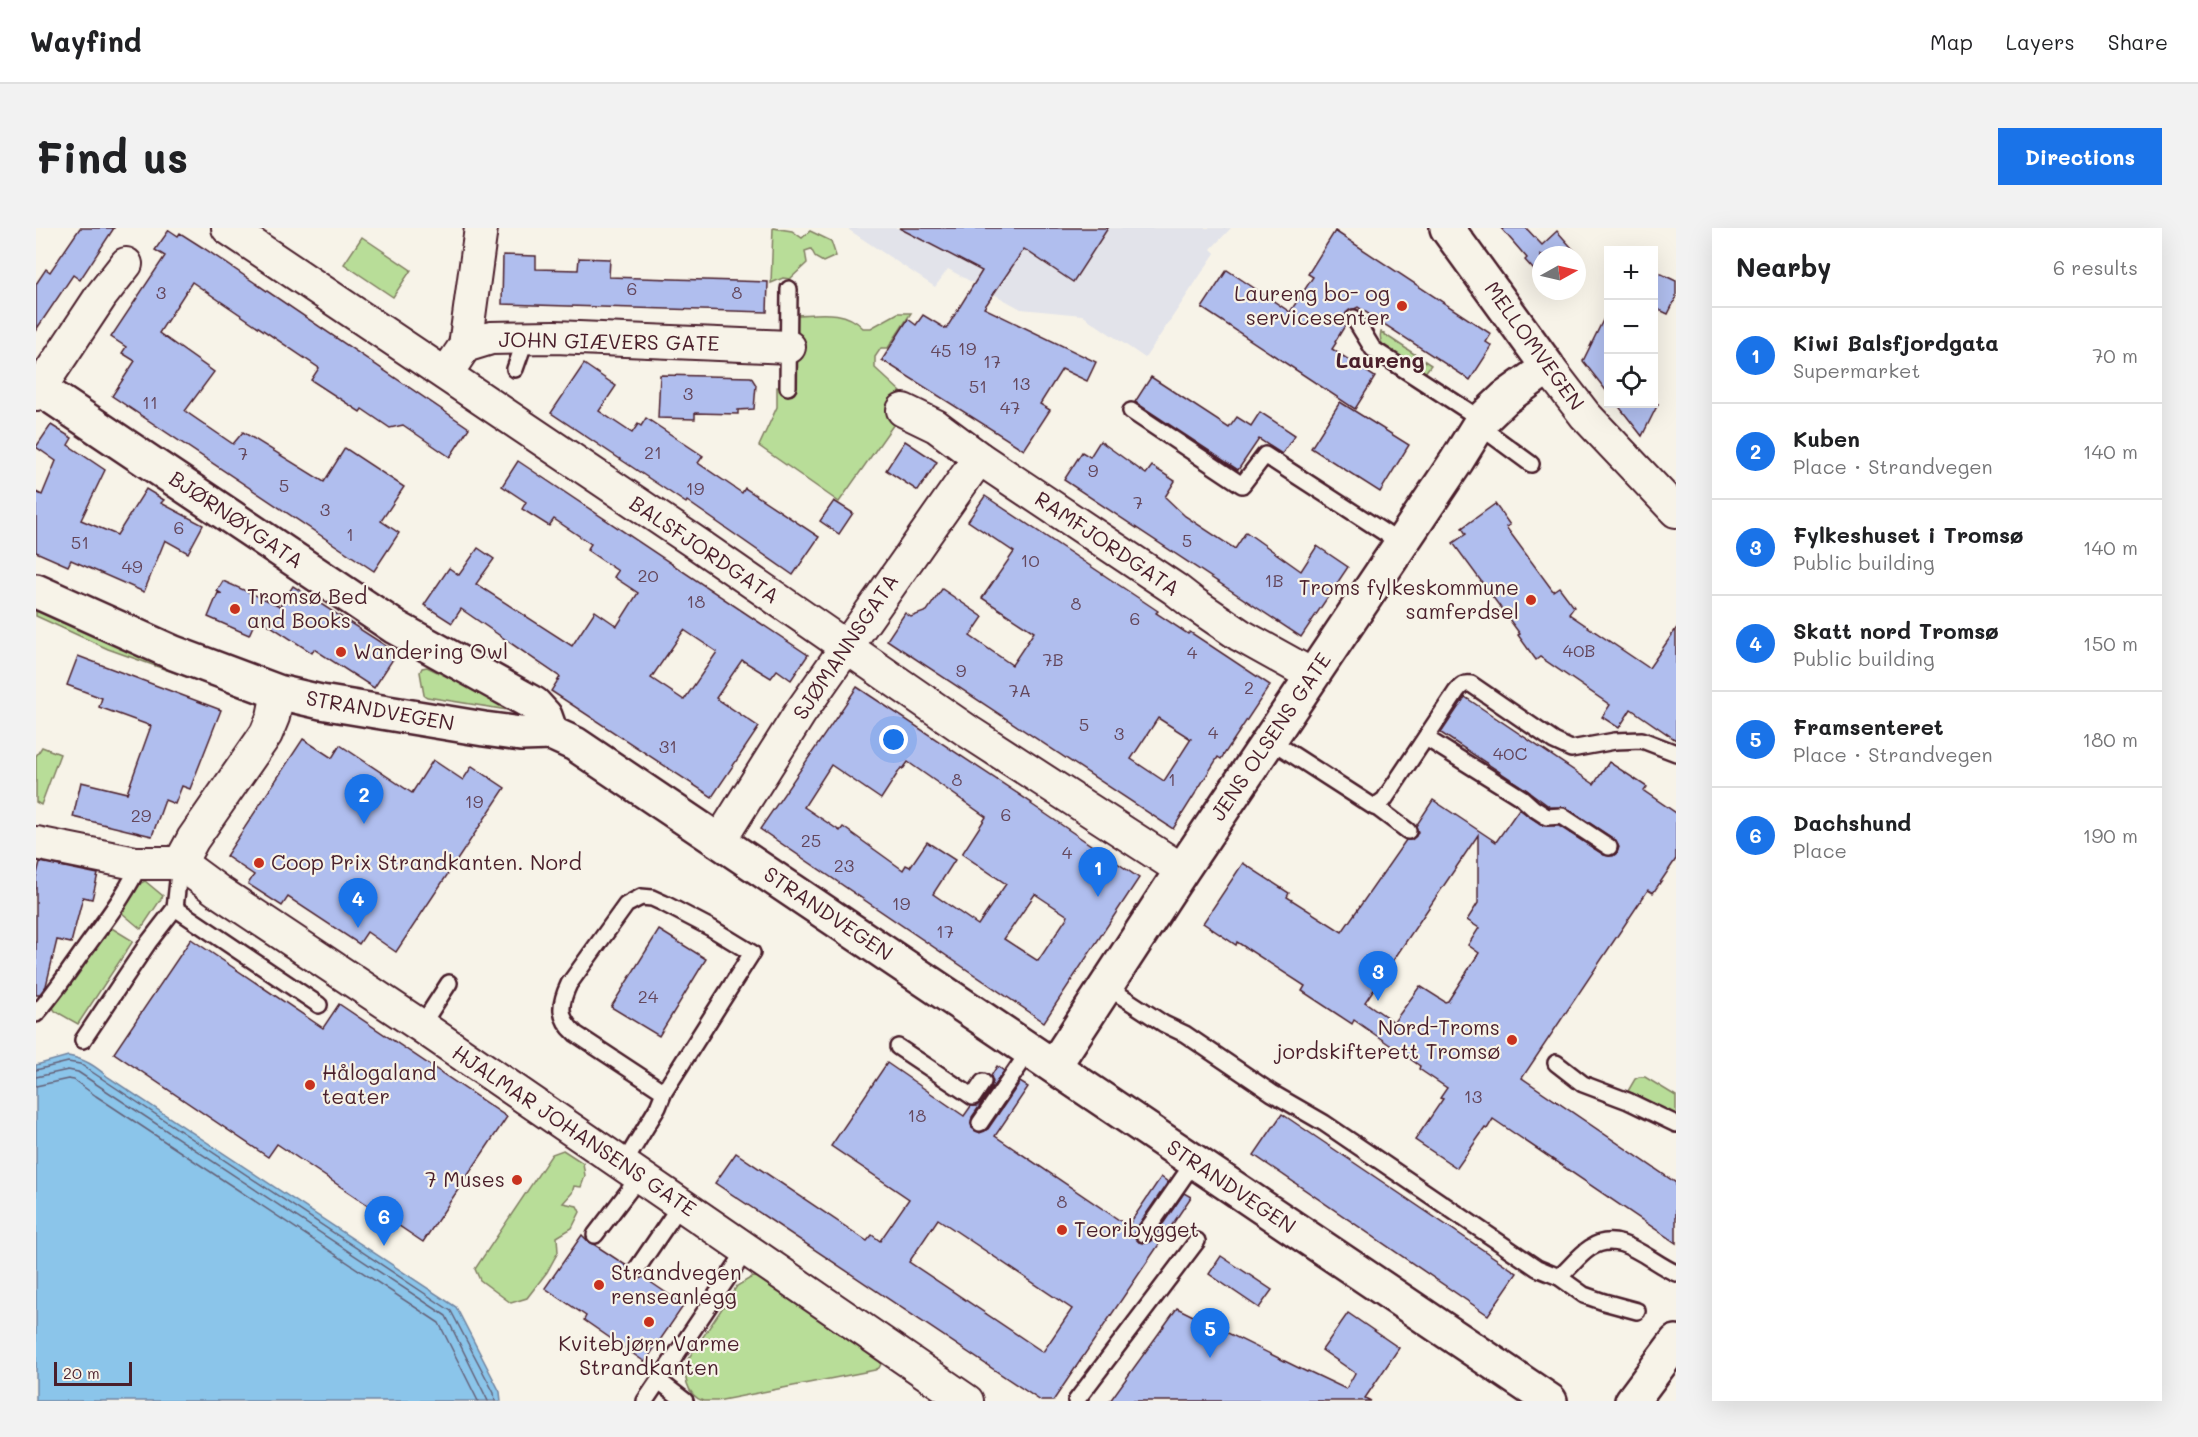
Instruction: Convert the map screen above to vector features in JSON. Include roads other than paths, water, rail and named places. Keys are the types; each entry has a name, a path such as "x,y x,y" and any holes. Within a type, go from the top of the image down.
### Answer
{"street":[{"name":"BALSFJORDGATA","path":"228,228 847,646 969,732 1182,870"},
{"path":"446,374 465,346 481,228"},
{"name":"MELLOMVEGEN","path":"1447,228 1585,415 1676,511"},
{"path":"37,389 126,264"},
{"name":"JOHN GIÆVERS GATE","path":"465,346 480,340 519,337 789,347"},
{"name":"JENS OLSENS GATE","path":"1042,1058 1106,986 1312,675 1402,544 1480,423 1505,398 1548,367"},
{"name":"BJØRNØYGATA","path":"37,389 395,627 534,704 545,716 551,733"},
{"name":"RAMFJORDGATA","path":"903,410 936,426 979,458 1240,635 1312,675"},
{"name":"SJØMANNSGATA","path":"720,840 800,713 979,458"},
{"name":"STRANDVEGEN","path":"36,591 164,649 278,692 321,702 474,727 521,734 551,733 575,744 1550,1401"},
{"path":"36,843 140,863 180,863 193,839 266,735 273,717 278,692"},
{"name":"HJALMAR JOHANSENS GATE","path":"180,863 967,1401"},
{"path":"1632,1401 1676,1342"}],"lane":[{"path":"788,387 789,289"},
{"path":"1354,318 1373,349 1480,423 1531,464"},
{"path":"515,369 520,352 519,337"},
{"path":"1131,411 1242,485 1265,455 1402,544"},
{"path":"1376,807 1384,800 1456,692 1467,683 1554,741 1571,749 1615,741 1642,740 1676,753"},
{"path":"1426,738 1522,798 1540,813 1547,817 1562,816 1609,848"},
{"path":"1270,740 1365,803 1376,807 1408,831"},
{"path":"36,1014 109,916 132,881 140,863"},
{"path":"83,1040 148,943 175,908 180,863"},
{"path":"596,1235 664,1103 752,953 663,903 652,898 641,897 626,905 569,984 562,998 561,1011 566,1025 576,1034 664,1103"},
{"path":"175,908 318,1005"},
{"path":"421,1026 449,983"},
{"path":"1106,986 1185,1034 1272,1093 1324,1123 1538,1268 1559,1278 1584,1295 1637,1311"},
{"path":"898,1047 973,1097 982,1082"},
{"path":"980,1123 1042,1058"},
{"path":"1557,1063 1583,1084 1628,1101 1676,1124"},
{"path":"1144,1234 1194,1162"},
{"path":"636,1270 681,1204"},
{"path":"1076,1401 1197,1241"},
{"path":"1559,1278 1590,1249 1608,1241 1625,1245 1676,1273"},
{"path":"645,1401 747,1249"},
{"path":"659,1381 685,1401"}],"water":[{"path":"68,1056 94,1066 456,1307 500,1392 501,1401 36,1401 36,1065"}],"place":[{"name":"Laureng bo- og servicesenter","path":"1402,306"},
{"name":"Troms fylkeskommune samferdsel","path":"1531,600"},
{"name":"Tromsø Bed and Books","path":"235,609"},
{"name":"Wandering Owl","path":"341,652"},
{"name":"Kuben","path":"364,824"},
{"name":"Coop Prix Strandkanten. Nord","path":"259,863"},
{"name":"Kiwi Balsfjordgata","path":"1098,897"},
{"name":"Skatt nord Tromsø","path":"358,928"},
{"name":"Fylkeshuset i Tromsø","path":"1378,1001"},
{"name":"Nord-Troms jordskifterett Tromsø","path":"1512,1040"},
{"name":"Hålogaland teater","path":"310,1085"},
{"name":"7 Muses","path":"517,1180"},
{"name":"Teoribygget","path":"1062,1230"},
{"name":"Dachshund","path":"384,1246"},
{"name":"Strandvegen renseanlegg","path":"599,1285"},
{"name":"Kvitebjørn Varme Strandkanten","path":"649,1322"},
{"name":"Framsenteret","path":"1210,1358"}],"district":[{"name":"Laureng","path":"1380,360"}]}
